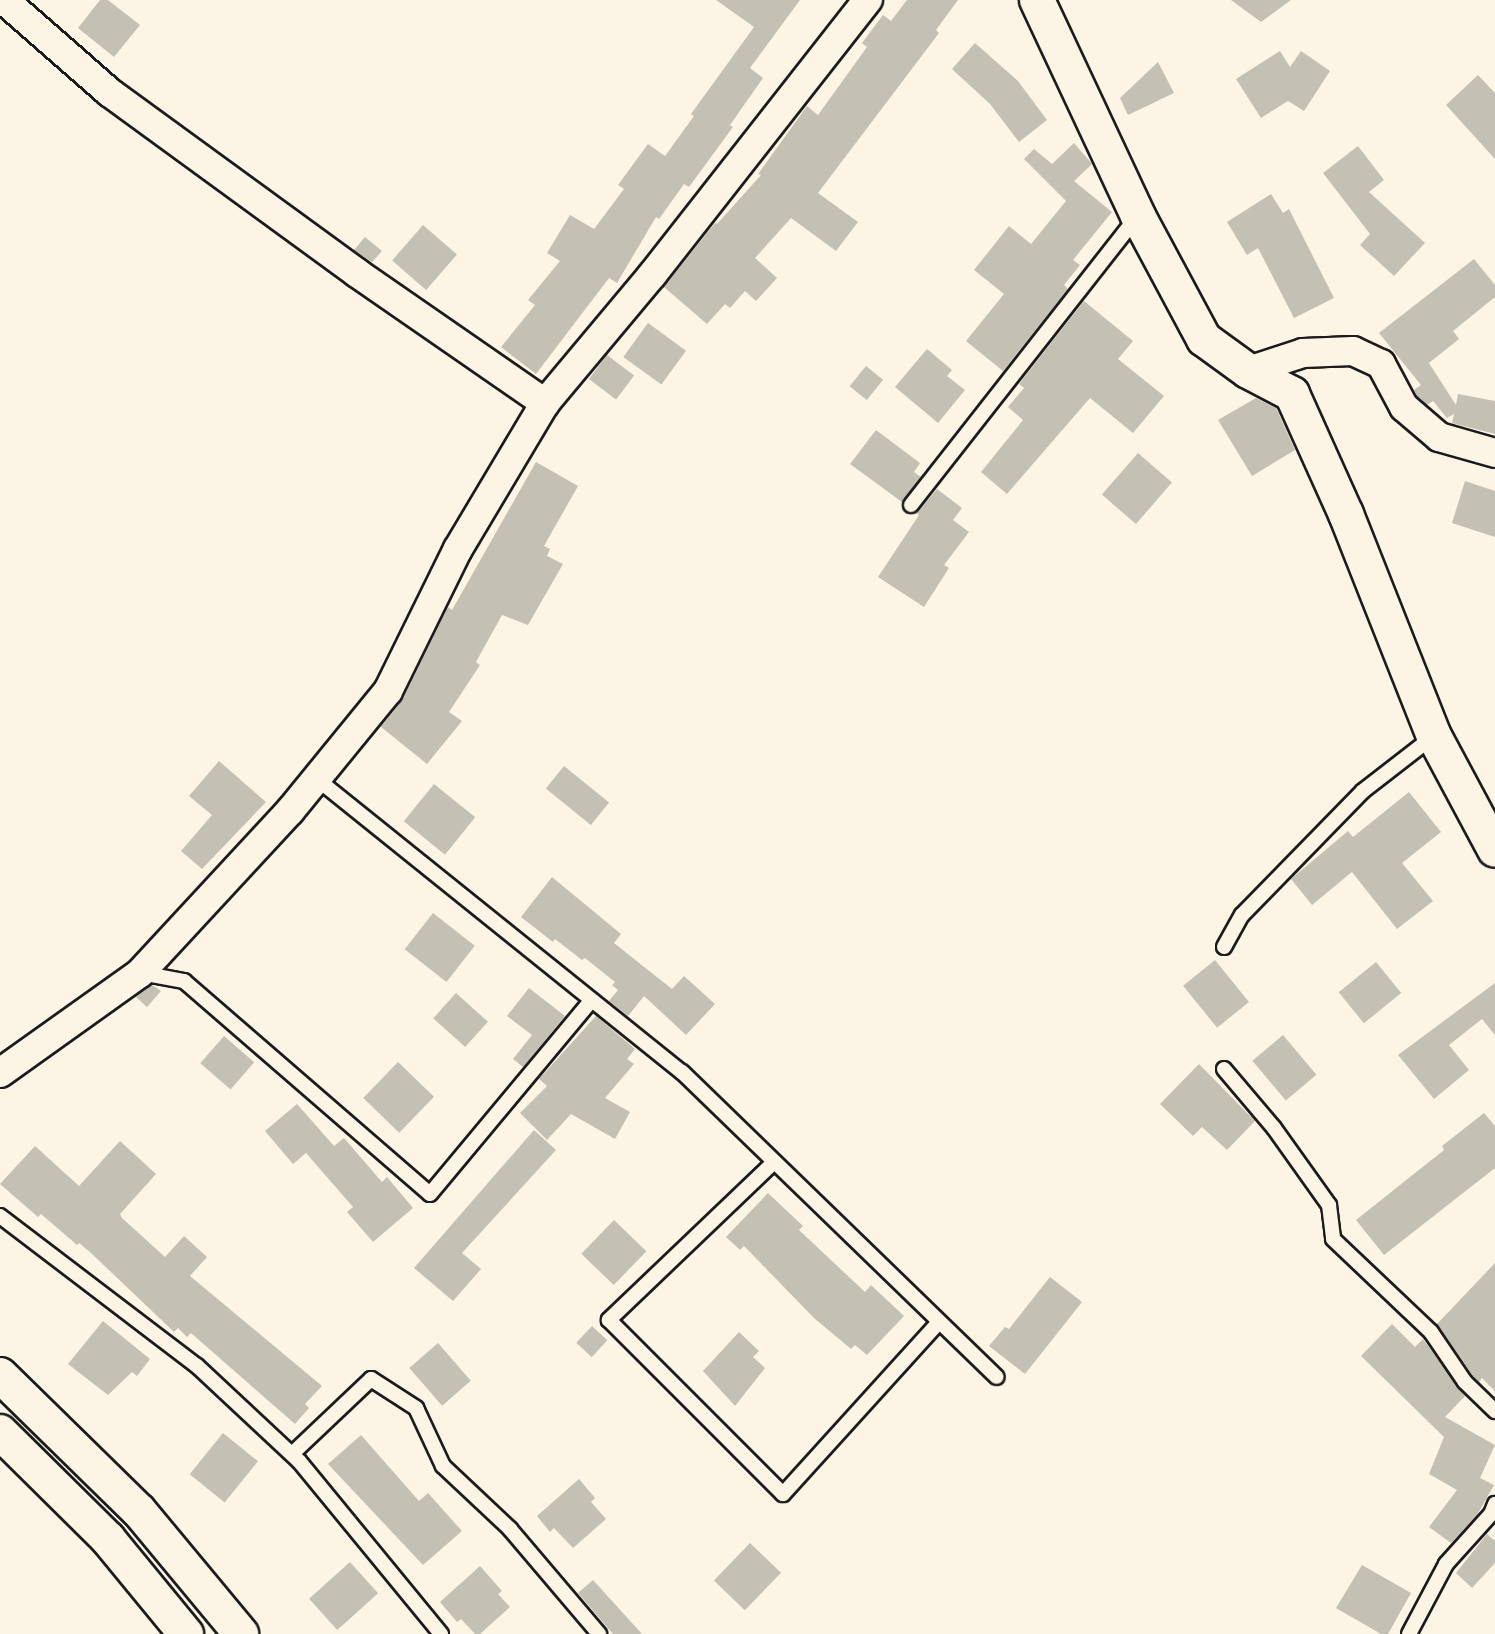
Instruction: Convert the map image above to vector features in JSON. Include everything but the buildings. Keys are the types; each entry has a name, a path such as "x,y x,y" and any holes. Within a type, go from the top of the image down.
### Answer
{"street":[{"path":"4,0 109,92 357,273 545,403"},
{"path":"0,1073 140,973 317,779 388,691 458,549 545,403 652,275 868,0"},
{"path":"1037,0 1138,216 1204,339 1248,371 1292,394 1346,514 1434,736 1495,850"},
{"path":"1248,371 1303,353 1353,351 1381,364 1404,407 1439,437 1495,453"},
{"path":"0,1375 139,1511 241,1634"},
{"path":"0,1432 108,1539 186,1634"}],"lane":[{"path":"911,505 1138,216"},
{"path":"1224,947 1242,915 1363,791 1434,736"},
{"path":"317,779 590,1002 682,1072 772,1164 997,1377"},
{"path":"140,973 184,981 430,1194 590,1002"},
{"path":"1224,1069 1274,1128 1329,1205 1333,1239 1431,1332 1465,1382 1495,1411"},
{"path":"772,1164 609,1320 783,1494 939,1322"},
{"path":"0,1216 197,1366 292,1454 441,1634"},
{"path":"292,1454 371,1379 416,1408 443,1466 510,1529 599,1634"},
{"path":"1409,1634 1446,1564 1491,1514 1495,1504"}]}
